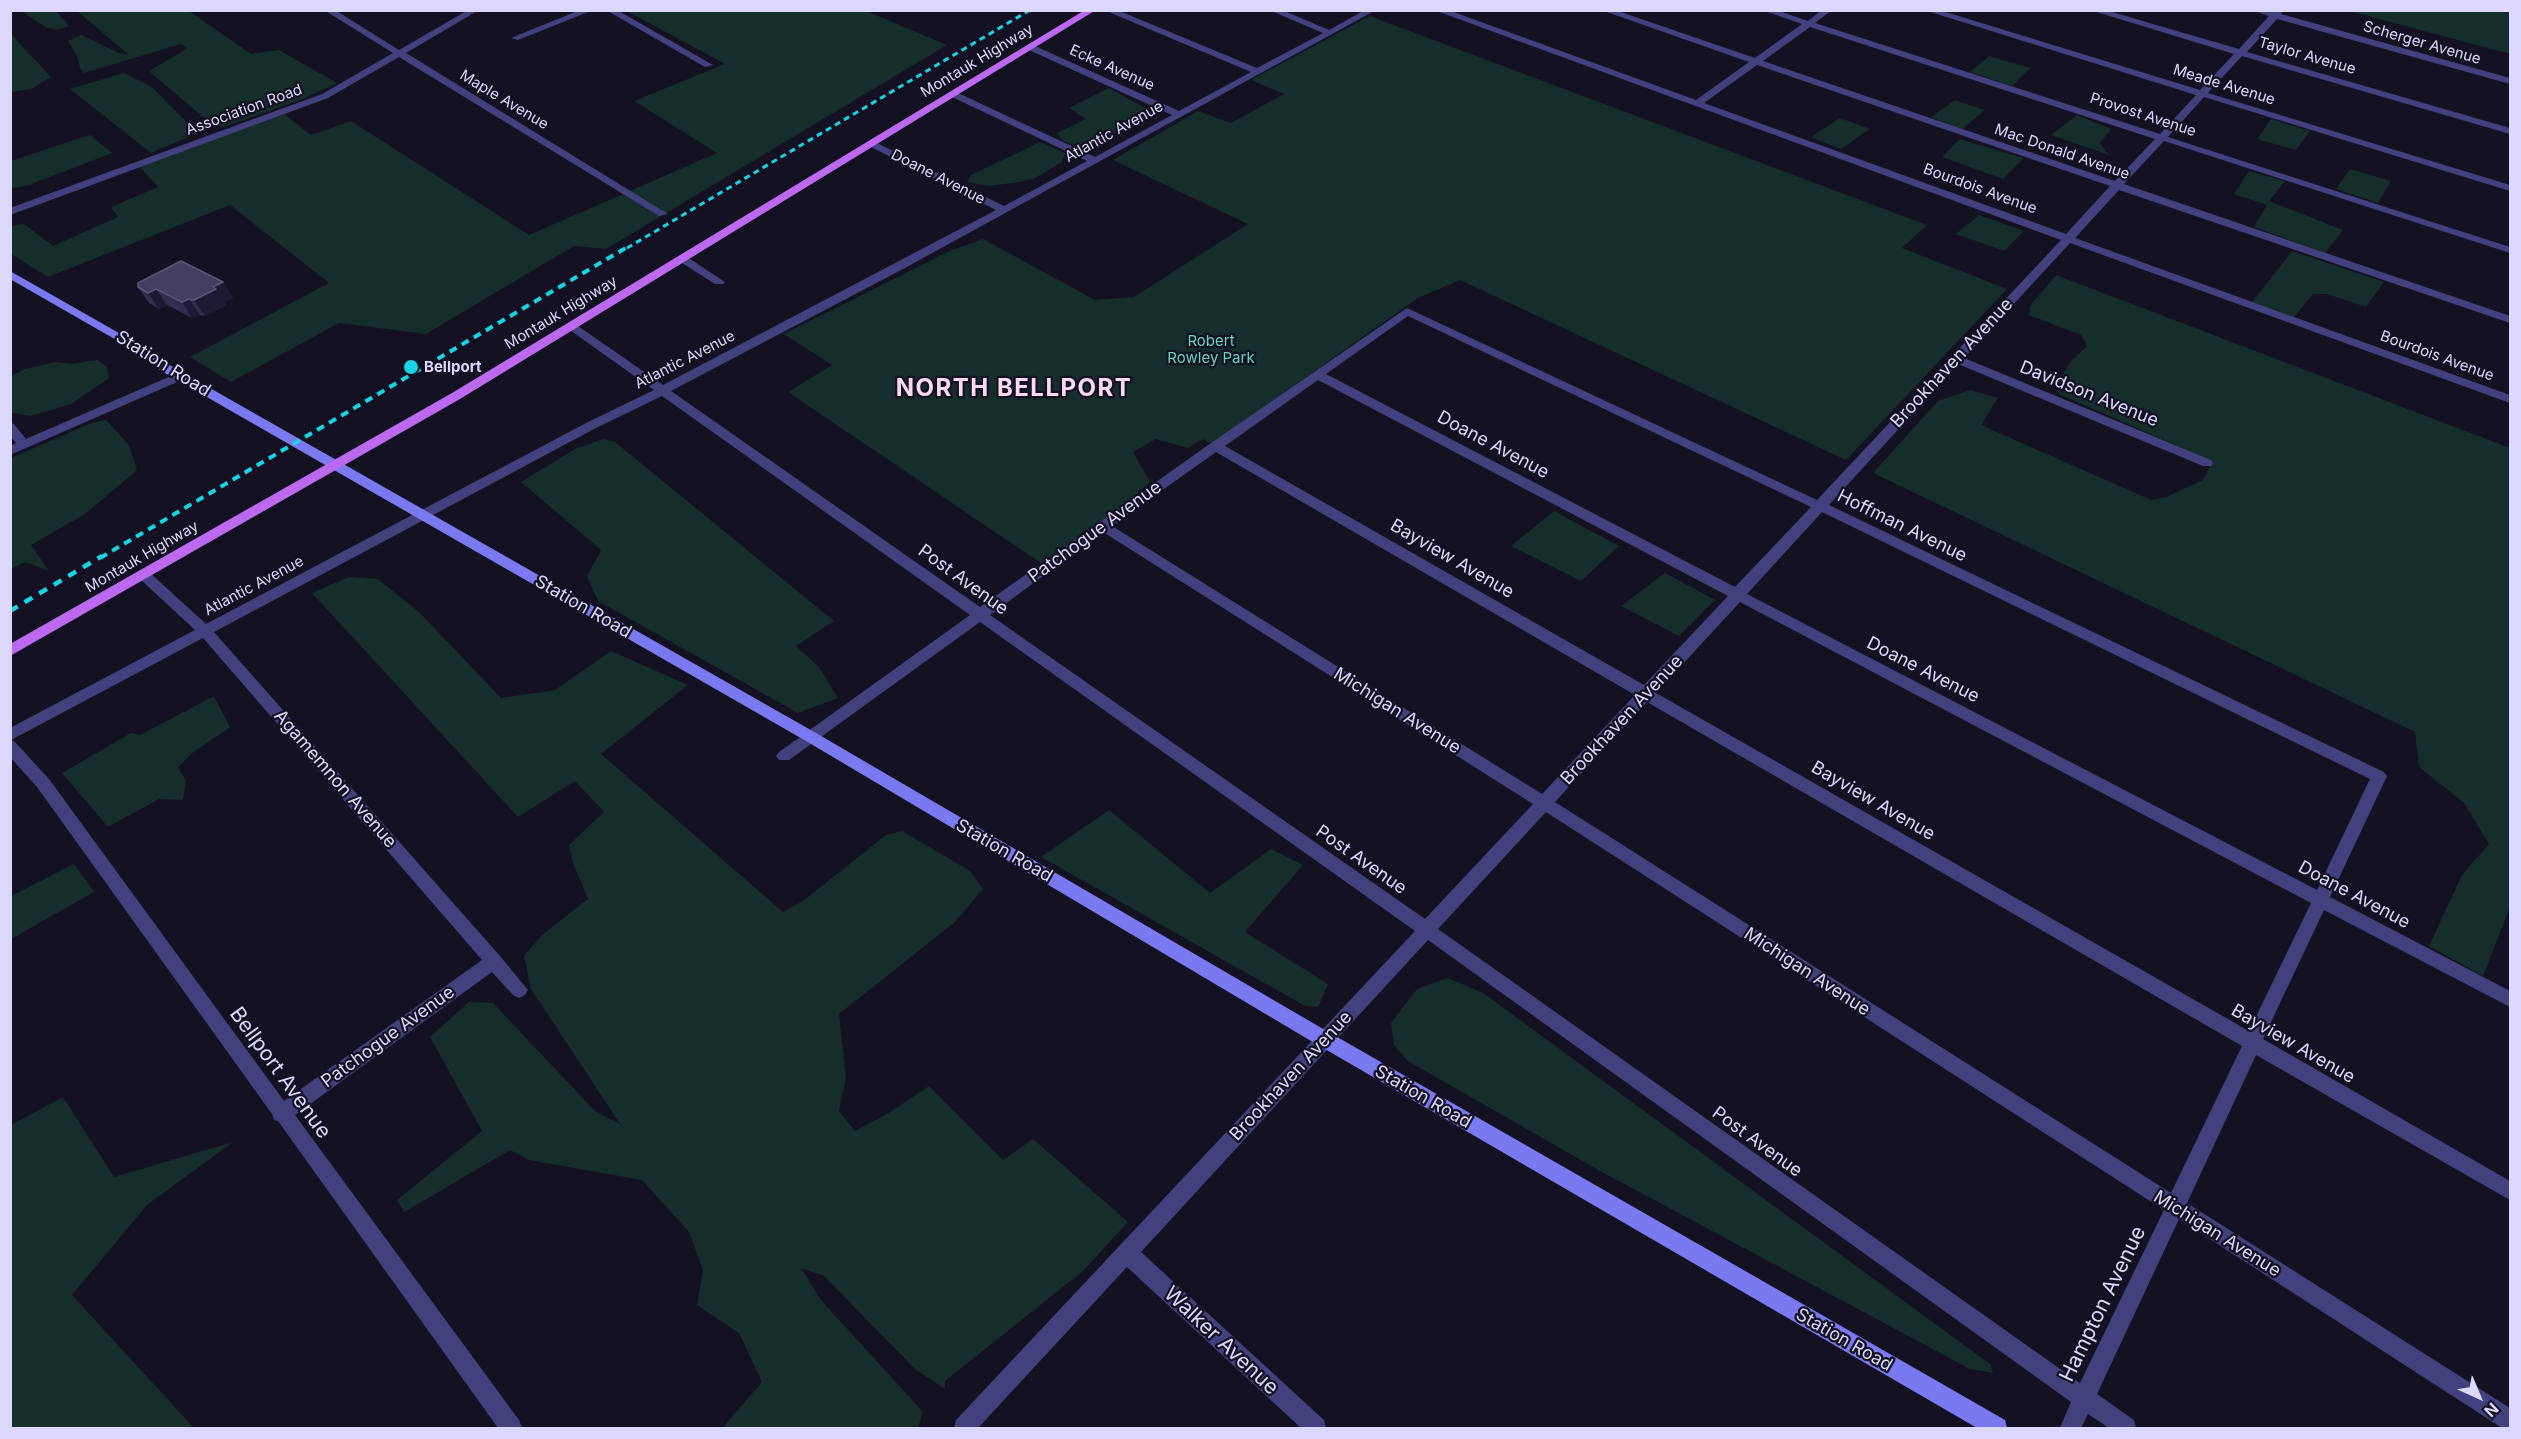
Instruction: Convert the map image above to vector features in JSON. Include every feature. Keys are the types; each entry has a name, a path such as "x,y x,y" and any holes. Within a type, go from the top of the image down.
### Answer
{"main road":[{"name":"Montauk Highway","path":"10,651 336,465 571,326 1092,10"},
{"name":"Station Road","path":"10,274 150,355 162,366 811,737 1325,1040 1997,1428"}],"street":[{"name":"Maple Avenue","path":"328,10 663,214"},
{"name":"Association Road","path":"11,211 325,96 475,10"},
{"path":"515,38 589,10"},
{"path":"610,10 708,65"},
{"path":"1108,10 1258,72"},
{"path":"1273,10 1330,33"},
{"name":"Atlantic Avenue","path":"10,735 592,425 664,390 1004,210 1372,10"},
{"name":"Bourdois Avenue","path":"1438,10 2511,399"},
{"name":"Mac Donald Avenue","path":"1605,10 2511,320"},
{"name":"Provost Avenue","path":"1766,10 2511,250"},
{"path":"1698,103 1828,10"},
{"name":"Meade Avenue","path":"1928,10 2511,188"},
{"name":"Taylor Avenue","path":"2094,10 2511,131"},
{"name":"Scherger Avenue","path":"2256,10 2277,13 2511,81"},
{"name":"Brookhaven Avenue","path":"964,1428 2277,13"},
{"name":"Ecke Avenue","path":"1032,48 1180,115"},
{"path":"955,95 1096,161"},
{"name":"Doane Avenue","path":"872,144 1004,210"},
{"path":"683,259 718,282"},
{"name":"Patchogue Avenue","path":"784,756 1407,311"},
{"name":"Hoffman Avenue","path":"1407,311 1820,506 2379,776"},
{"name":"Post Avenue","path":"571,326 1427,930 2082,1399 2126,1428"},
{"name":"Davidson Avenue","path":"1956,359 2207,463"},
{"name":"Doane Avenue","path":"1318,375 2511,999"},
{"path":"10,451 180,376"},
{"path":"10,427 24,445"},
{"name":"Bayview Avenue","path":"1215,446 2511,1191"},
{"name":"Michigan Avenue","path":"1103,526 1544,803 2511,1420"},
{"name":"Agamemnon Avenue","path":"144,575 205,631 519,990"},
{"name":"Bellport Avenue","path":"10,746 43,783 511,1428"},
{"name":"Hampton Avenue","path":"2070,1428 2379,776"},
{"name":"Patchogue Avenue","path":"281,1114 494,961"},
{"name":"Walker Avenue","path":"1126,1253 1316,1428"}],"green space":[{"path":"21,11 56,11 69,26 57,30 45,27"},
{"path":"77,11 189,11 251,54 279,50 337,83 303,99 224,127 211,124 149,71 188,48 181,44 84,73 68,41 81,35 119,53 129,55"},
{"path":"627,11 866,11 947,45 606,249 574,246 426,334 339,323 231,382 190,357 329,283 230,205 48,277 11,254 11,226 24,224 53,246 118,217 111,207 158,187 140,167 284,114 311,135 351,121 529,235 717,153 634,101 725,64"},
{"path":"2349,11 2510,11 2510,54"},
{"name":"Robert Rowley Park","path":"1370,16 1927,225 1902,248 2007,289 1846,460 1460,280 1418,298 1211,444 1203,439 1188,448 1156,439 1133,452 1150,482 1054,572 788,392 832,365 784,334 952,250 983,239 1095,300 1134,297 1248,224 1113,160 1198,111 1231,123 1284,94 1251,80"},
{"path":"11,34 51,77 31,89 11,92"},
{"path":"1989,56 2030,68 2012,86 1970,72"},
{"path":"124,73 152,87 197,133 151,153 70,89"},
{"path":"1109,88 1154,113 1089,146 1083,147 1063,141 1057,133 1086,119 1069,108"},
{"path":"1955,100 1985,110 1962,129 1931,117"},
{"path":"2077,115 2111,129 2100,143 2109,155 2051,135"},
{"path":"1840,118 1870,129 1841,149 1811,137"},
{"path":"2271,119 2310,131 2296,150 2257,139"},
{"path":"90,135 112,153 29,185 11,187 11,161"},
{"path":"1960,139 2023,159 2003,179 1942,157"},
{"path":"1040,142 1065,153 1062,162 1035,178 1020,182 989,186 967,182 971,175"},
{"path":"2350,169 2391,181 2378,203 2336,189"},
{"path":"2249,171 2285,181 2269,201 2343,230 2325,253 2254,227 2267,205 2234,194"},
{"path":"1979,215 2024,231 2004,251 1956,234"},
{"path":"2292,251 2384,282 2366,307 2327,294 2313,294 2294,317 2252,302"},
{"path":"2056,275 2510,448 2510,907 2483,976 2429,946 2462,875 2489,844 2464,803 2419,767 2415,732 1873,473 1938,401 1970,390 1998,398 1981,425 2151,500 2166,497 2203,480 2212,461 2059,394 2059,381 2071,361 2087,346 2081,335 2029,315 2030,306"},
{"path":"97,360 107,367 109,378 71,404 31,416 12,413 11,376 25,369 55,362 70,364"},
{"path":"106,420 129,445 137,470 85,514 31,545 49,571 25,562 11,569 11,458 89,424"},
{"path":"603,439 615,442 834,621 796,646 819,667 838,698 798,713 598,601 587,576 601,550 521,482 575,449"},
{"path":"1554,511 1619,546 1581,581 1511,546"},
{"path":"1665,573 1715,600 1679,636 1621,606"},
{"path":"349,577 378,579 419,612 501,698 555,690 611,651 688,685 601,754 783,912 803,901 886,835 902,831 970,871 983,889 955,922 839,1014 846,1077 839,1111 855,1131 887,1114 929,1086 1003,1160 1033,1139 1128,1222 1083,1271 945,1381 945,1389 915,1369 824,1276 801,1268 821,1300 923,1412 918,1428 726,1428 724,1426 762,1382 739,1333 697,1305 703,1270 689,1232 642,1180 529,1160 510,1150 404,1212 397,1200 482,1131 430,1037 469,1002 493,1003 596,1112 620,1124 531,989 524,956 542,935 588,899 573,863 569,845 604,812 575,781 518,817 312,593"},
{"path":"214,696 230,727 191,754 178,767 186,781 183,800 159,799 108,827 62,773 131,733 140,735"},
{"path":"1109,810 1210,893 1271,849 1303,865 1245,932 1328,984 1318,1007 1305,1006 1041,857"},
{"path":"74,864 94,892 11,939 11,896"},
{"path":"1448,978 1483,993 1990,1364 1993,1373 1970,1369 1600,1171 1408,1061 1394,1045 1391,1023 1417,989"},
{"path":"63,1097 114,1177 233,1142 147,1205 72,1295 194,1428 11,1428 11,1125"}],"building":[{"path":"181,261 223,282 213,287 216,289 194,300 189,299 182,302 156,289 148,293 138,287 138,283"}],"railway":[{"path":"627,248 1030,10"},
{"path":"100,558 629,246"},
{"path":"10,611 102,556"}],"place":[{"name":"Bellport","path":"411,367"}],"district":[{"name":"NORTH BELLPORT","path":"1014,389"}]}
